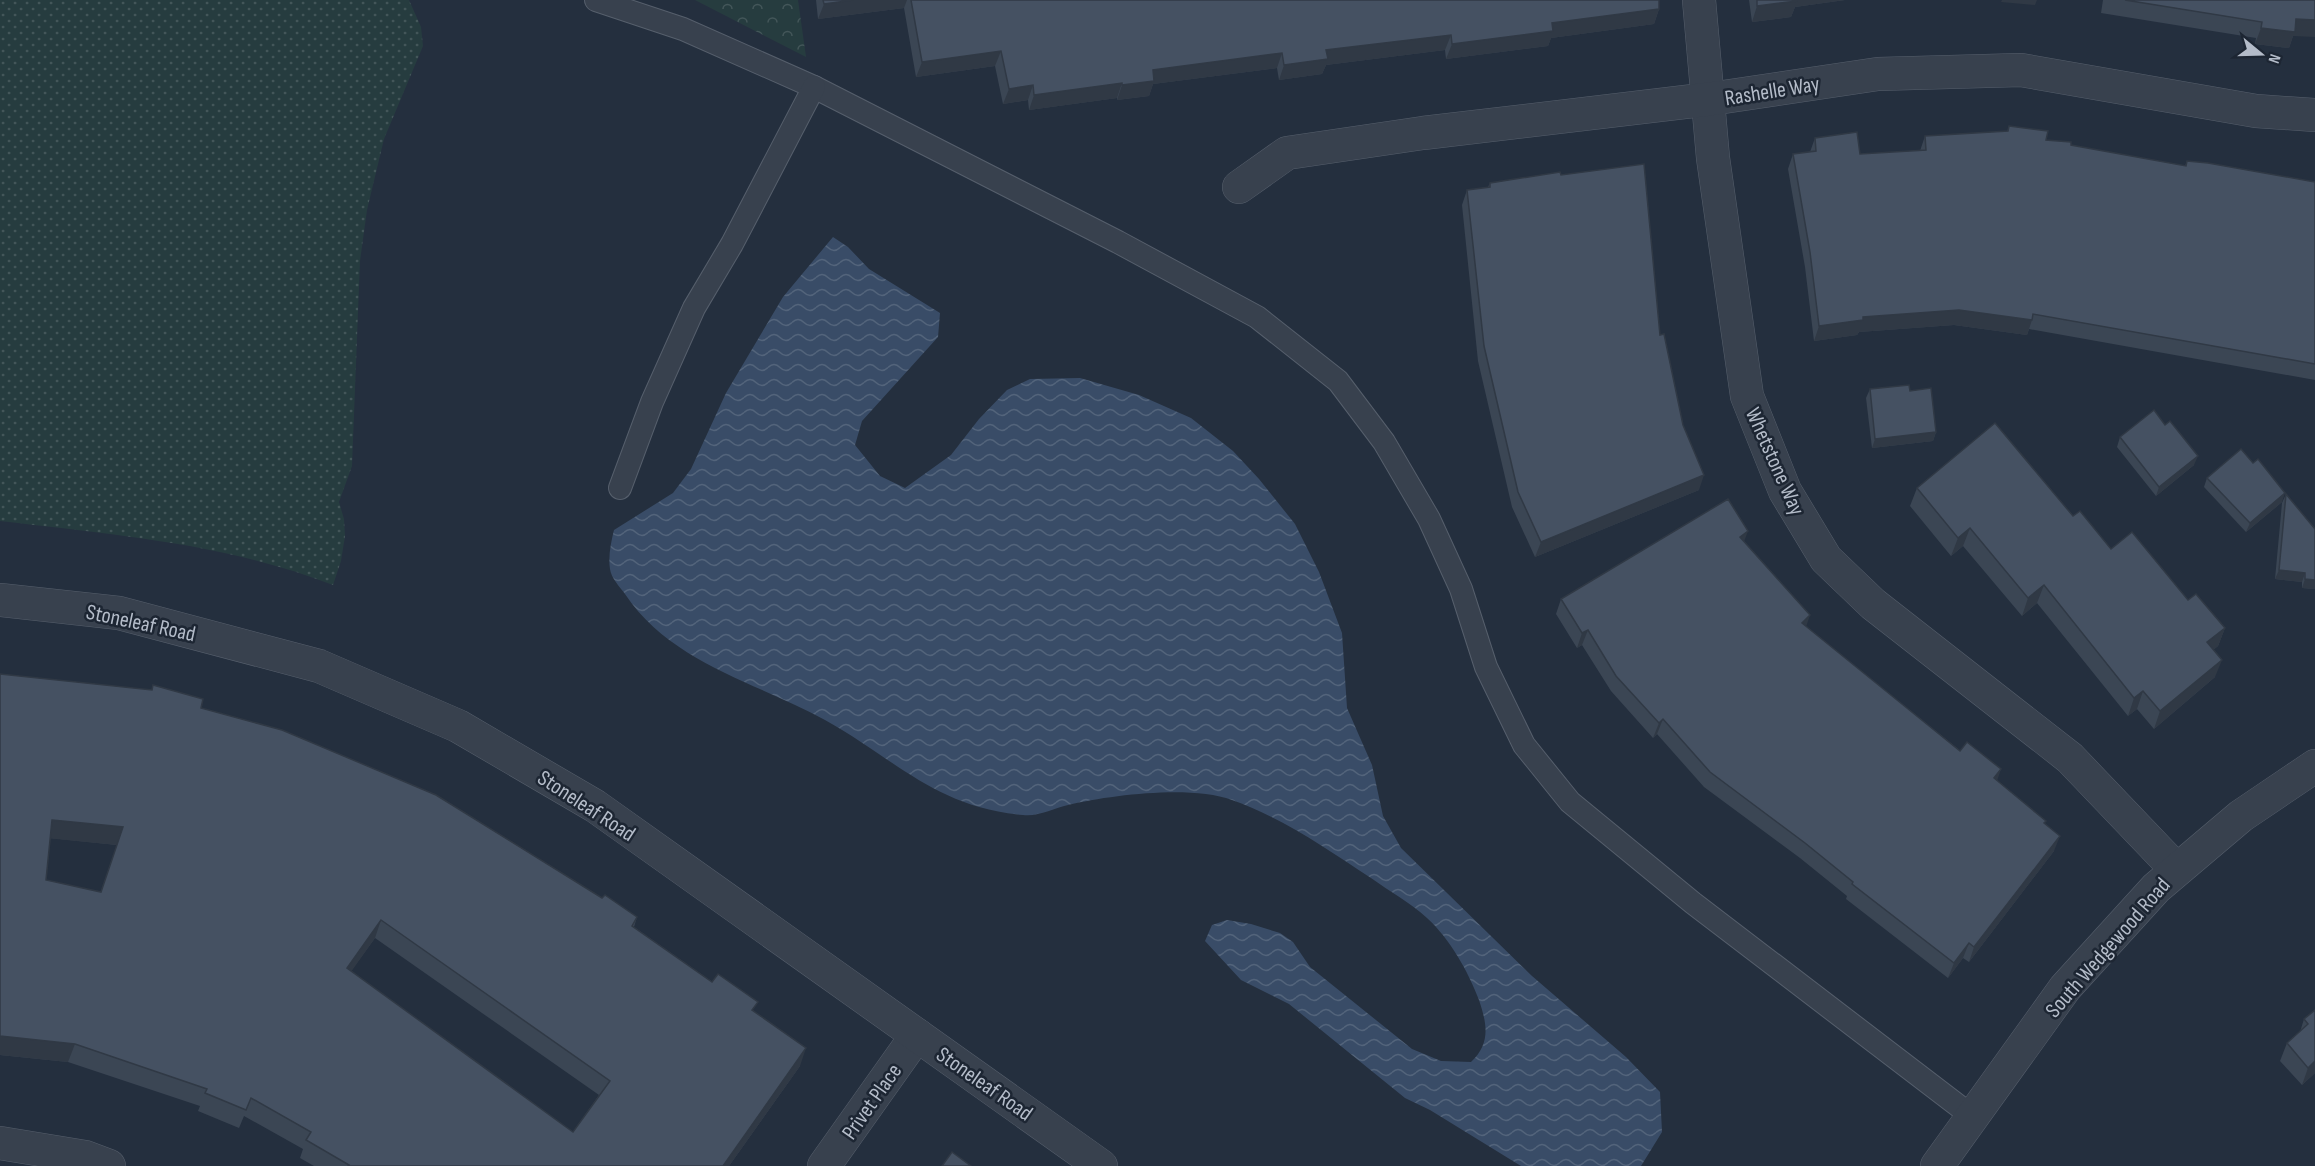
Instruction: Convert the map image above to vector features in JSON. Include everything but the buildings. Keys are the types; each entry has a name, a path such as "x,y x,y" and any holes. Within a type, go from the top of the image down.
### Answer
{"street":[{"name":"Whetstone Way","path":"1699,0 1710,99 1713,158 1747,396 1791,501 1826,559 1873,604 2070,758 2176,869"},
{"name":"Rashelle Way","path":"1239,187 1287,153 1423,133 1710,99 1878,74 2021,70 2256,111 2315,115"},
{"name":"Stoneleaf Road","path":"0,600 119,613 319,666 458,726 595,806 1101,1166"},
{"name":"South Wedgewood Road","path":"1937,1166 2065,988 2176,869 2241,816 2315,766"},
{"name":"Privet Place","path":"824,1166 917,1035"},
{"path":"0,1143 85,1157 109,1166"}],"lane":[{"path":"596,0 683,29 814,87 1118,242 1257,317 1338,381 1384,442 1430,519 1461,589 1486,667 1524,745 1570,802 1702,910 1973,1117"},
{"path":"620,488 652,402 694,308 732,244 814,87"}],"green space":[{"path":"0,0 409,0 421,27 423,46 384,139 367,210 360,261 352,466 339,502 344,519 345,536 341,561 333,585 293,571 211,550 126,536 0,521"},
{"path":"695,0 798,0 806,57"}],"water":[{"path":"833,237 848,247 869,269 940,313 938,337 862,421 855,445 880,476 905,488 951,455 979,419 1007,390 1030,379 1080,378 1139,395 1191,418 1233,451 1259,479 1295,524 1319,572 1342,633 1347,708 1372,765 1383,816 1401,848 1532,976 1626,1057 1660,1092 1662,1132 1641,1166 1521,1166 1430,1110 1405,1098 1289,1004 1241,980 1205,941 1212,925 1227,920 1251,924 1280,933 1293,942 1310,967 1412,1049 1441,1061 1471,1062 1482,1048 1486,1033 1484,1017 1475,989 1458,956 1435,926 1407,902 1287,825 1232,800 1195,793 1128,795 1068,805 1029,815 992,810 965,802 918,780 825,720 716,669 666,637 644,618 611,572 609,564 614,530 673,493 691,469 726,393 783,297"}]}
